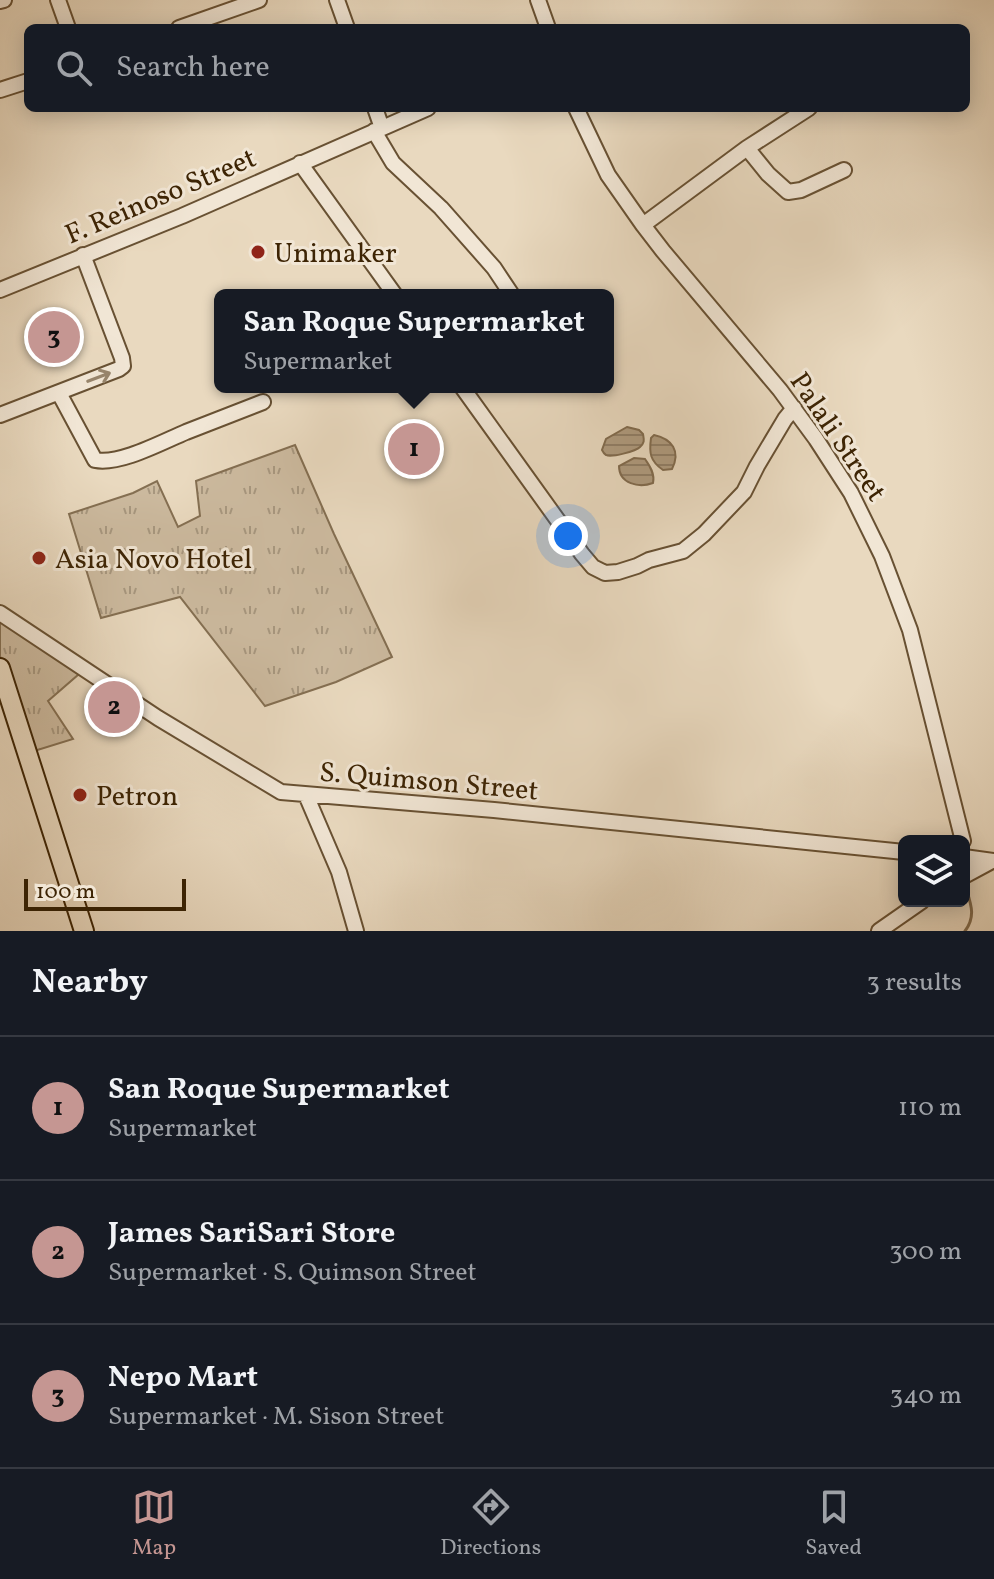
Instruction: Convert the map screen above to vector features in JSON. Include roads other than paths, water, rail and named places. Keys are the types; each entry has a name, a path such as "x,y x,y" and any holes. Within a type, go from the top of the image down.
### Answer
{"main road":[{"path":"0,668 84,931"}],"street":[{"path":"58,0 67,24"},
{"path":"190,24 259,0"},
{"path":"337,0 346,24"},
{"path":"538,0 547,24"},
{"path":"0,90 24,82"},
{"path":"376,112 378,130 393,163 441,208 494,268 508,289"},
{"name":"F. Reinoso Street","path":"0,290 182,216 419,112"},
{"name":"Palali Street","path":"578,112 608,175 643,225 794,408 851,493 882,556 910,630 961,835"},
{"path":"643,225 799,112"},
{"path":"747,148 788,192 801,190 844,170"},
{"path":"300,163 391,289"},
{"path":"0,415 123,366 83,255"},
{"path":"59,393 90,454 95,460 104,462 146,450 263,402"},
{"path":"466,393 582,554 593,567 605,573 618,572 683,551 704,534 744,492 794,408"},
{"name":"S. Quimson Street","path":"0,613 158,718 281,792 494,810 898,851"},
{"path":"306,795 339,872 356,931"},
{"path":"970,852 993,861"},
{"path":"970,873 993,861"},
{"path":"879,931 913,907"}],"waterway":[{"path":"965,931 971,915 970,902"}],"place":[{"name":"Unimaker","path":"258,252"},
{"name":"Nepo Mart","path":"54,337"},
{"name":"San Roque Supermarket","path":"414,449"},
{"name":"Asia Novo Hotel","path":"39,558"},
{"name":"James SariSari Store","path":"114,707"},
{"name":"Petron","path":"80,795"}]}
